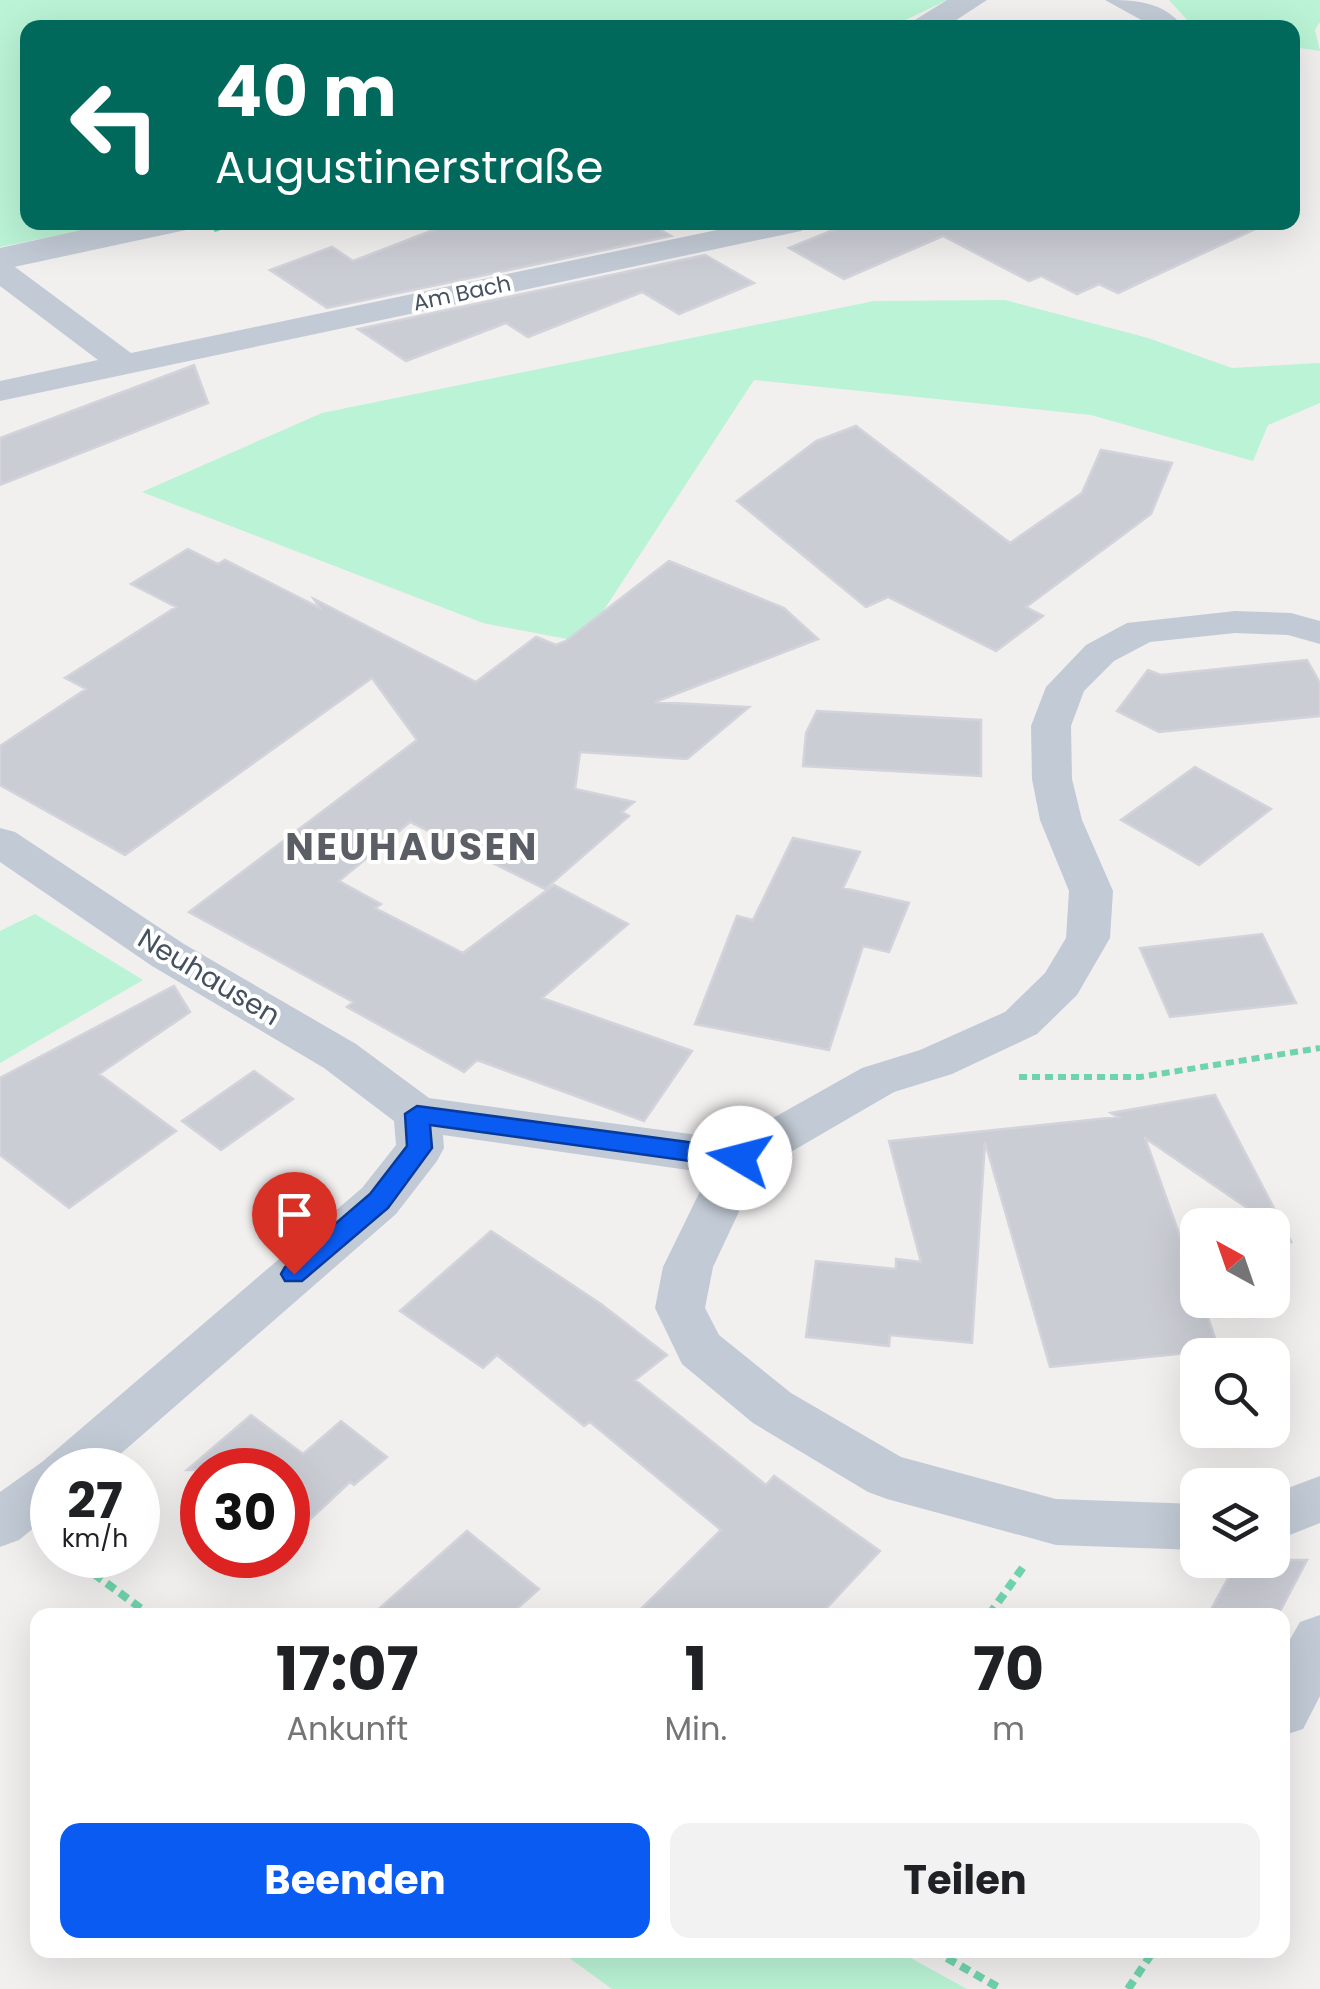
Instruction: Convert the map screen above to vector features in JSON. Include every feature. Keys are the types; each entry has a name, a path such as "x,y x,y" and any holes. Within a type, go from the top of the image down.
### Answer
{"street":[{"path":"933,20 971,0"},
{"path":"1118,0 1164,20"},
{"path":"0,260 137,230"},
{"name":"Am Bach","path":"0,390 763,230"},
{"path":"0,271 123,363"},
{"path":"1180,1525 1056,1522 888,1476 772,1408 700,1349 680,1308 688,1267 740,1158 878,1080 936,1062 1021,1023 1061,984 1088,938 1091,892 1060,820 1052,779 1052,726 1066,688 1100,653 1140,631 1235,622 1290,624 1320,632"},
{"name":"Neuhausen","path":"0,842 168,955 340,1056 417,1114"},
{"path":"91,1448 379,1201 420,1148 417,1114 740,1158"},
{"path":"0,1524 30,1499"},
{"path":"1290,1512 1320,1499"},
{"path":"1290,1695 1320,1640"}],"path":[{"path":"936,1062 1038,1080 1140,1077 1320,1048"},
{"path":"99,1578 140,1608"},
{"path":"951,1958 1000,1989"},
{"path":"1128,1989 1149,1958"}],"green space":[{"path":"0,0 947,0 906,20 20,20 20,230 84,230 0,247"},
{"path":"1169,0 1320,0 1320,22 1315,30 1320,51 1300,48 1300,20 1187,20"},
{"path":"1005,300 1148,338 1232,368 1320,363 1320,403 1268,425 1253,461 1091,415 754,380 583,642 483,623 142,492 322,413 874,301"},
{"path":"35,914 143,980 0,1063 0,931"},
{"path":"569,1958 911,1958 967,1989 612,1989"}],"building":[{"path":"433,230 661,230 671,236 327,308 270,270 332,247 353,261"},
{"path":"833,230 1253,230 1118,293 1099,284 1077,294 1041,276 1029,281 943,236 844,279 789,248"},
{"path":"705,255 754,283 679,314 642,292 528,337 506,323 406,361 358,329"},
{"path":"194,365 208,403 0,485 0,438"},
{"path":"856,426 1010,543 1082,493 1101,450 1172,463 1151,514 1026,607 1043,616 996,651 888,597 866,607 737,501 816,441"},
{"path":"188,549 218,564 225,560 320,608 314,599 476,682 536,637 556,645 566,641 669,561 784,608 818,639 655,702 749,707 687,759 580,752 575,789 634,802 622,812 629,816 545,889 410,822 339,881 381,904 375,908 463,953 554,885 628,924 542,998 692,1051 644,1121 477,1060 464,1072 347,1007 353,1002 189,912 417,740 372,678 125,855 0,785 0,746 86,689 65,678 176,607 131,584"},
{"path":"1307,660 1320,683 1320,716 1159,732 1117,711 1148,670 1161,675"},
{"path":"817,711 981,720 981,776 803,766 806,733"},
{"path":"1195,767 1271,809 1199,865 1121,820"},
{"path":"793,838 860,852 843,888 909,903 889,952 863,946 829,1050 695,1024 737,916 753,920"},
{"path":"1262,934 1296,1003 1170,1017 1140,948"},
{"path":"174,986 190,1012 99,1074 176,1131 69,1208 0,1155 0,1078"},
{"path":"254,1071 293,1099 221,1150 182,1121"},
{"path":"1215,1095 1274,1208 1247,1208 1145,1138 1180,1236 1180,1318 1208,1318 1215,1338 1180,1338 1180,1354 1050,1367 985,1142 972,1343 890,1335 889,1346 806,1337 816,1261 896,1269 896,1259 921,1262 889,1141 1118,1117 1111,1113"},
{"path":"491,1231 601,1304 667,1355 635,1380 766,1485 774,1476 880,1551 827,1608 642,1608 721,1530 590,1422 584,1426 497,1355 483,1368 400,1311"},
{"path":"251,1415 295,1448 213,1448"},
{"path":"341,1421 387,1457 354,1485 350,1482 310,1519 310,1448"},
{"path":"467,1531 539,1589 518,1608 380,1608"},
{"path":"1290,1560 1307,1560 1282,1608 1212,1608 1228,1578 1290,1578"}],"district":[{"name":"NEUHAUSEN","path":"412,846"}],"route":[{"path":"294,1274 379,1201 420,1148 417,1114 740,1158"}]}
